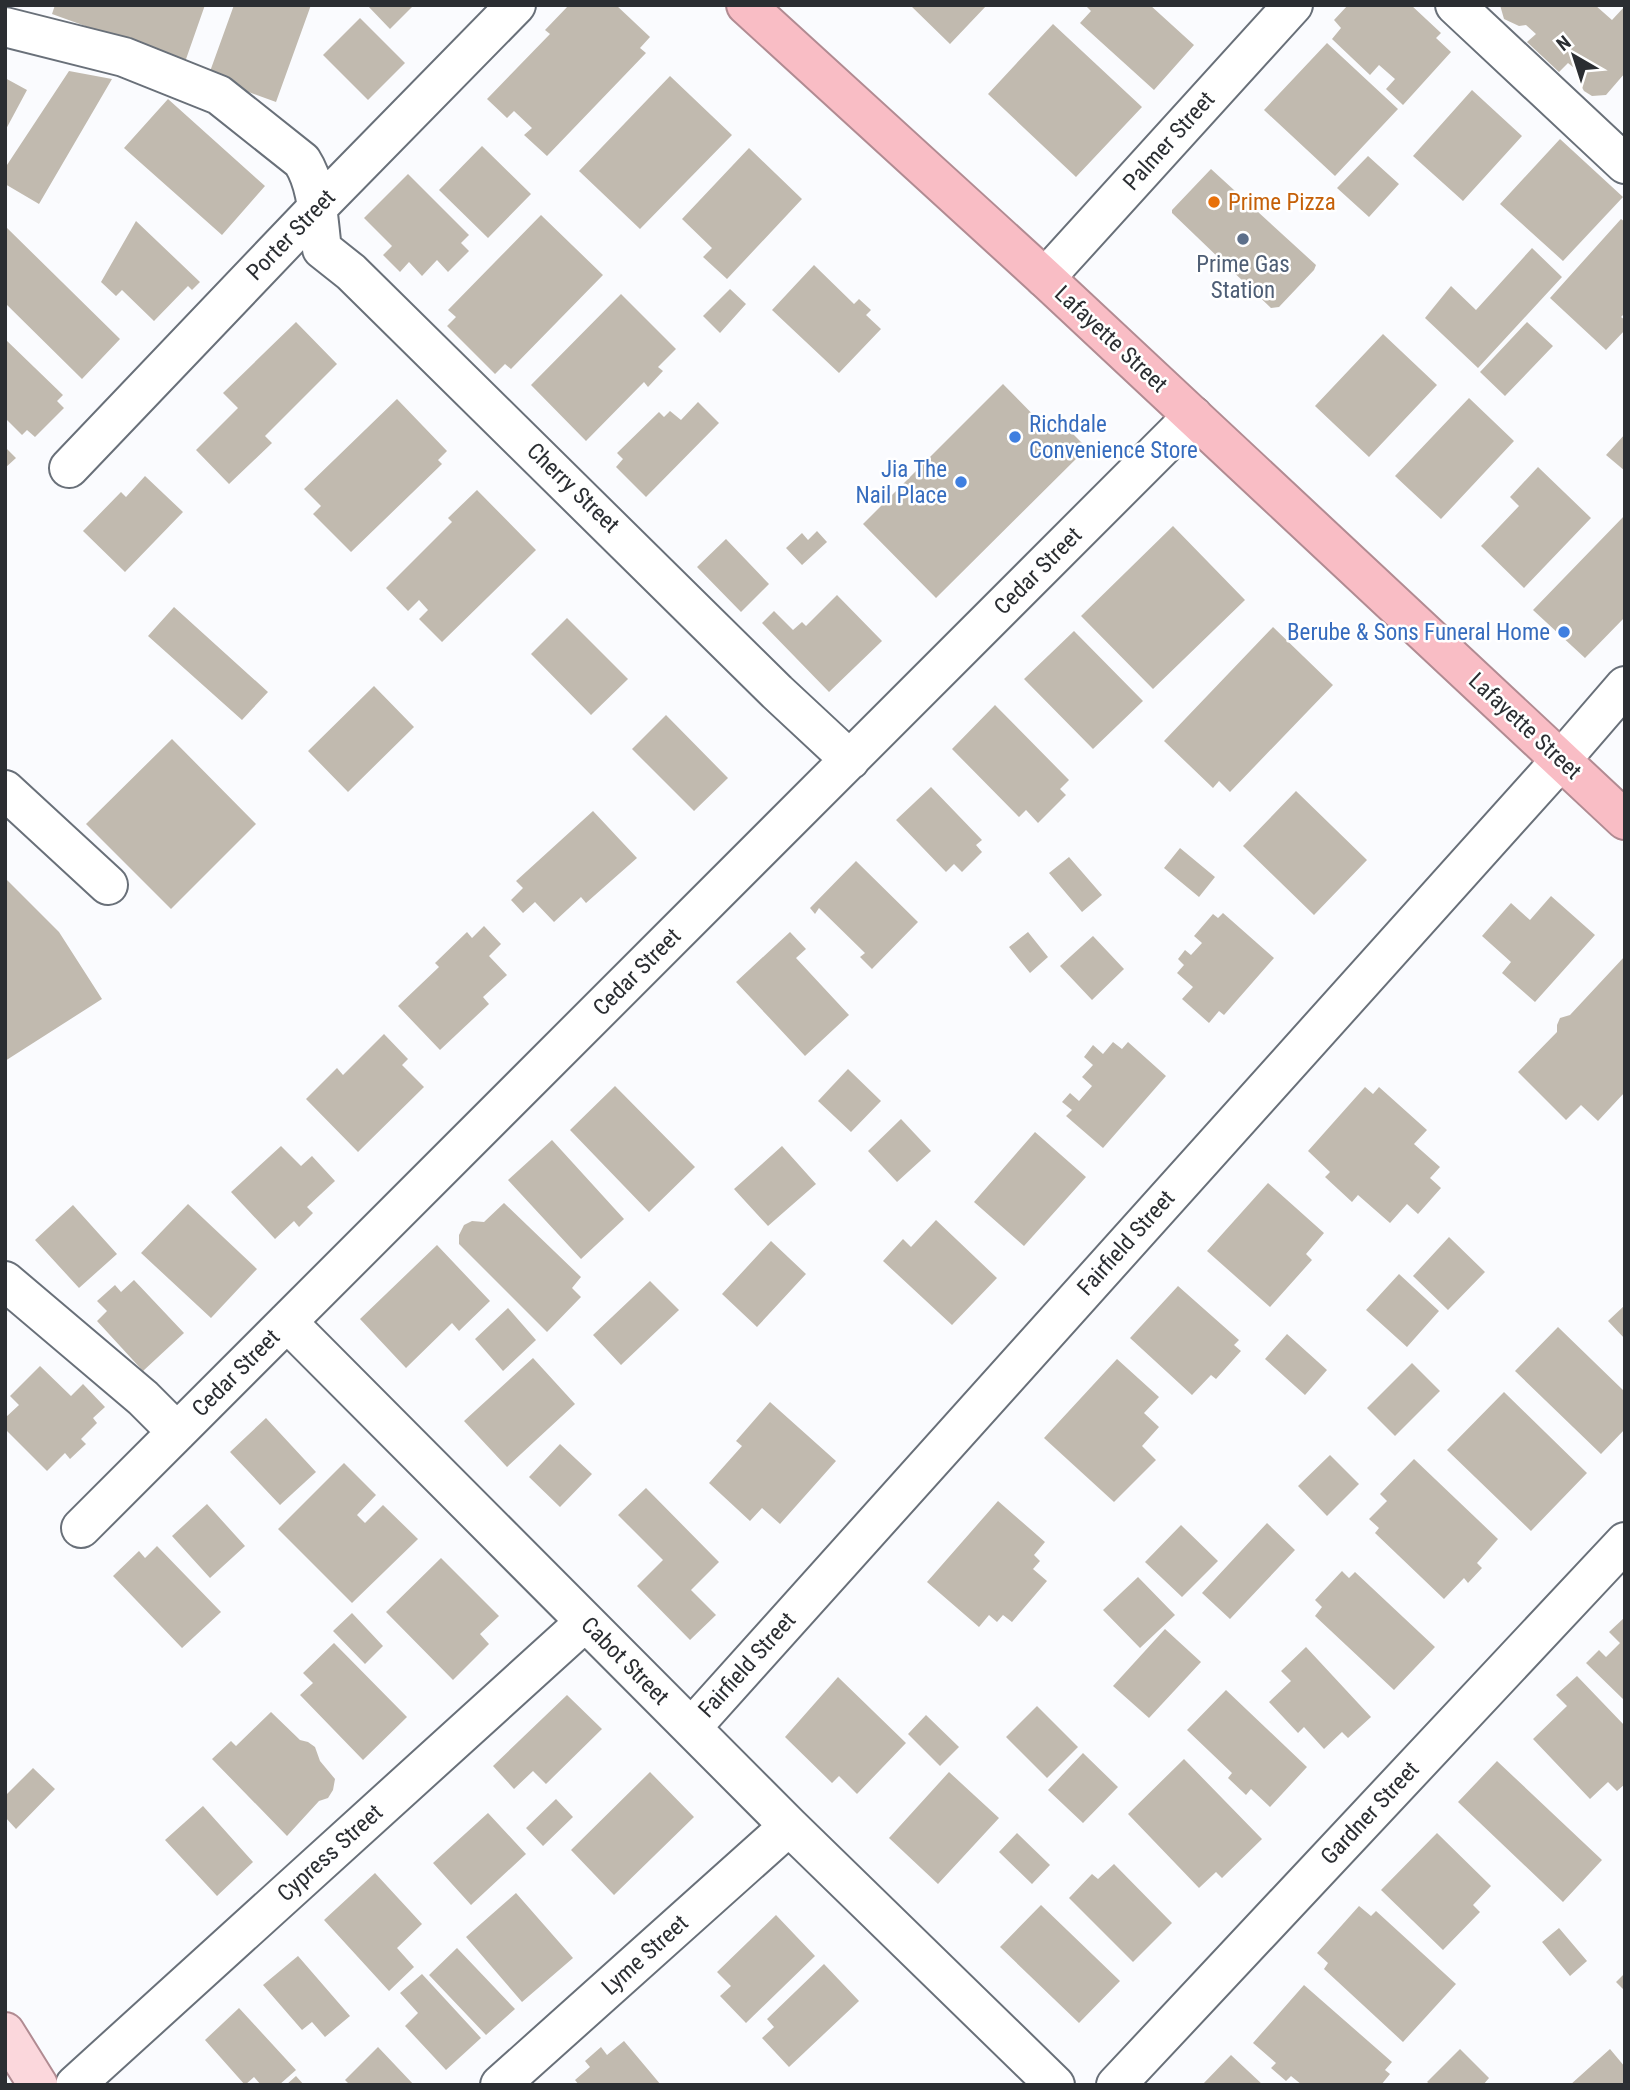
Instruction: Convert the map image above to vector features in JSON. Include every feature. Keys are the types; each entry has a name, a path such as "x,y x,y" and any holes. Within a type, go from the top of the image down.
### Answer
{"highway":[{"name":"Lafayette Street","path":"747,5 1045,278 1625,820"}],"main road":[{"path":"5,2032 38,2085"}],"street":[{"name":"Porter Street","path":"69,468 317,208 516,5"},
{"name":"Palmer Street","path":"1045,278 1293,5"},
{"path":"1455,5 1625,164"},
{"name":"Cherry Street","path":"5,27 124,57 219,95 302,161 309,173 317,208 322,249 361,281 849,760"},
{"name":"Cedar Street","path":"81,1528 1193,416"},
{"name":"Fairfield Street","path":"692,1727 1625,686"},
{"path":"5,790 108,885"},
{"path":"5,1281 144,1398 177,1432"},
{"name":"Cabot Street","path":"287,1322 789,1826 1055,2085"},
{"name":"Gardner Street","path":"1116,2085 1625,1542"},
{"name":"Cypress Street","path":"75,2085 585,1622"},
{"name":"Lyme Street","path":"500,2085 789,1826"}],"building":[{"path":"55,5 205,5 185,62 52,14"},
{"path":"234,5 311,5 276,102 208,77"},
{"path":"367,5 414,5 390,29"},
{"path":"569,5 616,5 650,37 640,48 646,53 547,156 524,135 532,128 514,111 507,118 487,99 550,34 545,30"},
{"path":"910,5 987,5 950,44"},
{"path":"1085,5 1150,5 1194,45 1154,90 1080,23 1091,11"},
{"path":"1348,5 1411,5 1441,33 1436,38 1451,52 1403,105 1386,89 1395,79 1379,65 1370,75 1332,39 1341,28 1334,20"},
{"path":"1500,5 1595,5 1612,20 1625,6 1625,73 1606,95 1592,96 1584,91 1579,82 1579,72 1568,63 1559,72 1527,42 1536,34 1526,25 1519,26 1504,19"},
{"path":"360,18 405,63 368,100 323,55"},
{"path":"1053,24 1142,107 1076,177 988,94"},
{"path":"1327,43 1398,109 1335,176 1264,110"},
{"path":"69,71 112,79 39,204 5,184 5,168"},
{"path":"670,76 732,135 640,229 579,171"},
{"path":"5,78 27,90 5,131"},
{"path":"1472,90 1522,136 1463,201 1413,156"},
{"path":"168,99 265,186 222,235 124,148"},
{"path":"1560,139 1623,197 1563,261 1500,204"},
{"path":"482,146 531,194 488,238 439,190"},
{"path":"749,148 802,199 727,279 703,257 712,248 682,219"},
{"path":"1368,156 1399,184 1369,217 1337,188"},
{"name":"Prime Gas Station","path":"1211,169 1316,265 1279,307 1271,308 1172,213"},
{"path":"408,174 469,235 461,243 469,251 448,272 437,260 422,276 409,262 400,272 383,255 392,246 364,218"},
{"path":"541,215 603,275 511,369 505,364 495,374 447,326 456,317 448,310"},
{"path":"1621,219 1625,222 1625,313 1621,317 1625,320 1625,330 1606,350 1550,298"},
{"path":"136,221 200,282 192,290 188,286 154,321 122,290 116,296 101,282"},
{"path":"5,226 120,339 82,379 5,303"},
{"path":"1532,248 1562,277 1478,368 1425,318 1451,286 1476,310"},
{"path":"814,265 854,304 859,299 871,310 866,315 881,329 839,373 772,310"},
{"path":"730,289 746,304 720,333 703,316"},
{"path":"621,294 676,349 658,367 663,371 648,387 644,382 586,441 531,385"},
{"path":"296,322 337,364 265,436 272,443 229,484 196,450 238,408 223,393"},
{"path":"1527,322 1553,346 1505,396 1480,372"},
{"path":"1383,334 1437,385 1369,457 1315,406"},
{"path":"5,339 63,395 57,401 64,408 35,437 27,430 22,435 5,418"},
{"path":"1003,384 1050,432 1060,421 1087,448 936,598 863,524"},
{"path":"1469,398 1514,441 1441,519 1395,476"},
{"path":"397,399 447,451 438,460 442,464 351,552 313,514 321,506 304,489"},
{"path":"698,402 719,423 646,497 616,467 623,459 617,453 659,412 664,417 670,411 681,420"},
{"path":"1625,434 1625,471 1606,455"},
{"path":"5,447 16,458 5,468"},
{"path":"1538,467 1591,518 1524,588 1481,546 1519,506 1510,497"},
{"path":"145,476 183,512 125,572 83,531 121,492 126,497"},
{"path":"477,490 536,550 442,642 419,619 428,610 419,600 408,611 386,588 452,522 448,518"},
{"path":"1625,515 1625,617 1585,658 1533,610"},
{"path":"1173,526 1245,600 1153,689 1081,616"},
{"path":"817,531 827,542 802,565 786,548 802,533 808,540"},
{"path":"726,539 769,584 741,612 697,567"},
{"path":"837,595 882,641 829,692 762,623 774,611 793,630 802,622 806,626"},
{"path":"174,607 268,692 242,720 148,636"},
{"path":"567,618 628,679 591,715 531,654"},
{"path":"1273,627 1333,685 1230,792 1219,781 1213,788 1164,741"},
{"path":"1074,631 1143,701 1093,749 1024,679"},
{"path":"374,686 414,727 348,792 308,751"},
{"path":"995,705 1069,780 1060,789 1066,795 1038,823 1026,810 1019,817 952,749"},
{"path":"666,715 728,778 694,811 632,749"},
{"path":"172,739 256,824 171,909 86,824"},
{"path":"931,787 982,840 976,845 982,852 962,872 954,864 946,872 896,820"},
{"path":"1296,791 1367,860 1314,915 1243,846"},
{"path":"593,811 637,858 586,903 581,897 554,922 535,902 523,913 511,900 523,888 516,881"},
{"path":"1180,848 1215,877 1199,897 1164,868"},
{"path":"1069,857 1102,895 1082,912 1049,873"},
{"path":"856,861 918,922 872,969 860,957 865,953 819,908 815,914 810,908"},
{"path":"5,878 59,932 102,999 5,1061"},
{"path":"1551,896 1595,935 1535,1002 1502,973 1511,962 1482,936 1511,903 1530,920"},
{"path":"1223,913 1274,958 1224,1015 1219,1011 1209,1023 1182,999 1193,987 1177,973 1184,965 1178,959 1185,950 1191,955 1202,943 1194,936 1213,914 1218,918"},
{"path":"484,926 501,944 489,956 507,975 483,997 489,1004 440,1050 398,1006 439,967 435,963 467,932 472,938"},
{"path":"790,932 806,949 796,958 849,1015 805,1056 736,982"},
{"path":"1028,932 1048,957 1030,973 1009,947"},
{"path":"1093,936 1124,969 1092,1000 1060,966"},
{"path":"1625,956 1625,1092 1598,1121 1581,1105 1566,1120 1518,1072 1557,1032 1560,1018 1570,1015"},
{"path":"384,1034 408,1059 402,1065 424,1087 358,1152 306,1099 337,1068 343,1075"},
{"path":"1113,1042 1122,1049 1128,1042 1166,1076 1103,1148 1066,1116 1072,1110 1062,1102 1070,1093 1079,1101 1092,1086 1082,1077 1093,1065 1084,1057 1093,1045 1103,1054"},
{"path":"848,1069 881,1101 851,1132 818,1101"},
{"path":"615,1086 695,1167 649,1212 570,1130"},
{"path":"1365,1087 1373,1094 1379,1087 1427,1130 1414,1144 1440,1167 1430,1178 1441,1188 1418,1214 1407,1204 1390,1223 1358,1195 1352,1202 1325,1177 1330,1172 1308,1151"},
{"path":"901,1119 931,1151 897,1182 868,1151"},
{"path":"1035,1132 1086,1177 1024,1246 974,1202"},
{"path":"552,1140 624,1219 581,1259 508,1180"},
{"path":"281,1146 301,1166 312,1156 335,1181 307,1207 313,1213 299,1227 294,1221 275,1239 231,1192"},
{"path":"782,1146 816,1184 768,1226 734,1189"},
{"path":"1268,1183 1324,1233 1306,1254 1312,1260 1270,1307 1207,1251"},
{"path":"504,1203 581,1277 572,1288 581,1297 547,1332 459,1244 459,1235 464,1225 472,1221 484,1222"},
{"path":"188,1204 257,1269 211,1318 141,1253"},
{"path":"73,1205 117,1254 79,1288 35,1240"},
{"path":"936,1220 997,1278 952,1325 883,1261 903,1239 911,1247"},
{"path":"1449,1237 1485,1272 1448,1310 1413,1276"},
{"path":"771,1241 806,1274 757,1327 722,1294"},
{"path":"437,1245 490,1301 459,1331 452,1323 406,1368 360,1319"},
{"path":"1399,1274 1439,1311 1407,1347 1366,1310"},
{"path":"134,1280 184,1333 143,1371 97,1321 107,1311 97,1301 115,1285 121,1292"},
{"path":"650,1281 679,1310 621,1365 593,1335"},
{"path":"1178,1286 1239,1340 1234,1345 1241,1351 1216,1379 1211,1375 1192,1395 1130,1338"},
{"path":"1625,1305 1625,1339 1608,1321"},
{"path":"508,1308 536,1340 503,1371 475,1339"},
{"path":"1558,1327 1625,1392 1625,1429 1601,1454 1515,1371"},
{"path":"1287,1334 1327,1370 1305,1395 1265,1359"},
{"path":"533,1358 575,1404 507,1467 464,1421"},
{"path":"1117,1359 1159,1397 1144,1413 1159,1427 1142,1446 1156,1460 1114,1502 1044,1438"},
{"path":"1412,1363 1440,1391 1395,1436 1367,1408"},
{"path":"40,1366 71,1396 83,1384 105,1407 93,1418 97,1423 81,1439 86,1444 70,1459 65,1453 47,1471 5,1429 5,1418 19,1405 10,1396"},
{"path":"1504,1392 1587,1473 1531,1531 1447,1450"},
{"path":"770,1402 836,1461 780,1524 762,1508 750,1521 709,1483 742,1446 736,1441"},
{"path":"266,1418 316,1472 280,1505 230,1452"},
{"path":"560,1444 592,1474 560,1507 529,1477"},
{"path":"1330,1455 1359,1484 1327,1516 1298,1486"},
{"path":"1414,1459 1498,1539 1477,1563 1482,1568 1468,1583 1464,1578 1444,1599 1375,1533 1379,1528 1369,1519 1387,1501 1380,1494"},
{"path":"344,1463 376,1495 357,1515 365,1523 383,1505 418,1539 352,1603 278,1529"},
{"path":"646,1488 719,1562 691,1590 716,1615 690,1640 637,1586 663,1560 618,1515"},
{"path":"998,1501 1045,1542 1034,1555 1040,1561 1033,1569 1047,1581 1012,1622 1003,1615 997,1622 989,1615 979,1627 927,1582"},
{"path":"207,1504 245,1546 210,1578 172,1536"},
{"path":"1267,1523 1295,1550 1230,1619 1202,1593"},
{"path":"1181,1525 1218,1561 1182,1597 1145,1562"},
{"path":"157,1546 221,1612 182,1648 113,1576 139,1551 145,1558"},
{"path":"441,1558 499,1616 480,1634 489,1644 453,1680 386,1612"},
{"path":"1342,1571 1349,1578 1355,1572 1435,1647 1394,1690 1315,1616 1322,1607 1315,1600"},
{"path":"1138,1577 1175,1615 1140,1648 1103,1610"},
{"path":"352,1613 383,1646 365,1664 333,1631"},
{"path":"1625,1617 1625,1701 1586,1663 1599,1650 1606,1657 1620,1643 1609,1632"},
{"path":"1165,1629 1201,1662 1149,1718 1113,1686"},
{"path":"334,1643 407,1717 363,1760 300,1695 313,1683 303,1673"},
{"path":"1306,1647 1371,1717 1348,1738 1342,1732 1324,1749 1304,1727 1298,1733 1269,1702 1291,1681 1281,1671"},
{"path":"1577,1676 1625,1726 1625,1784 1617,1791 1608,1782 1590,1799 1533,1739 1567,1706 1556,1695"},
{"path":"838,1677 906,1743 857,1794 839,1776 832,1783 785,1737"},
{"path":"1226,1690 1307,1767 1270,1807 1251,1789 1246,1795 1228,1778 1232,1773 1187,1730"},
{"path":"567,1695 602,1729 546,1784 533,1771 514,1789 493,1766"},
{"path":"1037,1706 1078,1747 1047,1778 1006,1737"},
{"path":"271,1712 300,1740 315,1747 320,1761 335,1779 328,1798 319,1801 287,1836 212,1759 231,1741 236,1746"},
{"path":"926,1715 959,1747 940,1766 908,1734"},
{"path":"1083,1753 1118,1787 1083,1823 1048,1790"},
{"path":"1184,1759 1262,1839 1222,1878 1216,1872 1199,1888 1128,1814"},
{"path":"1497,1761 1602,1860 1563,1902 1458,1802"},
{"path":"33,1768 55,1789 16,1829 5,1817 5,1796"},
{"path":"650,1772 694,1817 614,1895 571,1850"},
{"path":"949,1772 999,1818 938,1884 889,1838"},
{"path":"556,1799 573,1817 543,1846 526,1828"},
{"path":"203,1806 253,1862 217,1896 165,1840"},
{"path":"488,1813 526,1854 471,1905 433,1863"},
{"path":"1017,1833 1050,1865 1032,1884 999,1852"},
{"path":"1437,1833 1491,1886 1473,1905 1480,1912 1443,1950 1381,1890"},
{"path":"1114,1864 1172,1923 1133,1962 1069,1898 1092,1874 1098,1879"},
{"path":"375,1873 422,1924 397,1948 414,1967 389,1991 324,1920"},
{"path":"516,1893 573,1958 522,2002 466,1937"},
{"path":"1041,1905 1120,1981 1079,2023 1000,1947"},
{"path":"1359,1906 1371,1916 1376,1911 1456,1984 1403,2042 1324,1969 1328,1963 1317,1953"},
{"path":"776,1915 815,1956 746,2023 720,1996 731,1986 717,1972"},
{"path":"1559,1928 1587,1961 1570,1976 1542,1942"},
{"path":"457,1948 515,2009 486,2035 429,1975"},
{"path":"298,1956 350,2016 325,2037 312,2022 302,2030 263,1985"},
{"path":"824,1964 859,2001 789,2067 762,2038 774,2027 767,2019"},
{"path":"1625,1973 1625,1991 1616,1982"},
{"path":"422,1974 481,2038 446,2070 405,2026 418,2013 400,1993"},
{"path":"1304,1985 1392,2062 1385,2070 1390,2074 1381,2085 1302,2085 1291,2076 1286,2081 1271,2068 1276,2063 1253,2043"},
{"path":"239,2008 296,2070 279,2085 261,2085 254,2077 245,2085 205,2040"},
{"path":"624,2041 661,2085 579,2085 575,2080 590,2067 585,2061 601,2047 607,2055"},
{"path":"378,2047 414,2085 350,2085 345,2080"},
{"path":"1460,2049 1489,2078 1483,2085 1431,2085 1427,2082"},
{"path":"1610,2049 1625,2067 1625,2085 1570,2085"},
{"path":"1231,2055 1263,2085 1202,2085"},
{"path":"296,2076 304,2085 286,2085"}],"place":[{"name":"Prime Pizza","path":"1214,202"},
{"name":"Prime Gas Station","path":"1243,239"},
{"name":"Richdale Convenience Store","path":"1015,437"},
{"name":"Jia The Nail Place","path":"961,482"},
{"name":"Berube & Sons Funeral Home","path":"1564,632"}]}
